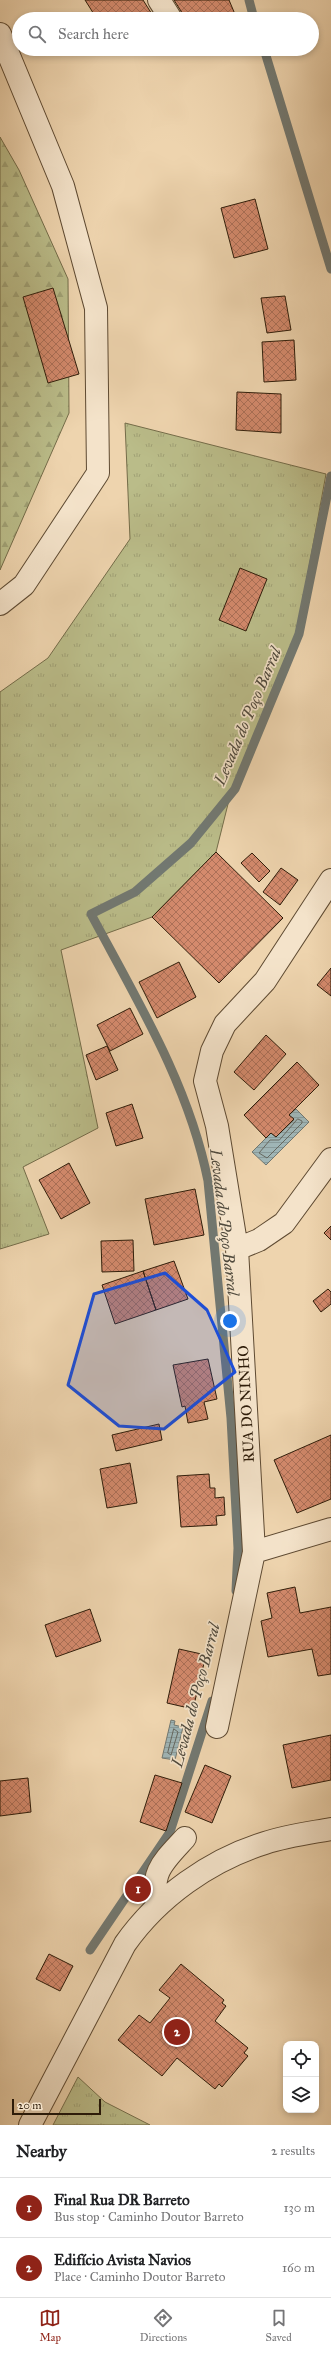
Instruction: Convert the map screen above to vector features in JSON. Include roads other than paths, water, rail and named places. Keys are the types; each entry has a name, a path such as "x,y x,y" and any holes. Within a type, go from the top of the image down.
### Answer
{"street":[{"path":"159,0 167,12"},
{"path":"0,34 63,186 96,308 98,473 24,585 0,604"},
{"name":"RUA DO NINHO","path":"217,1727 254,1552 237,1249 217,1126 205,1081 212,1051 225,1024 265,981 331,880"},
{"path":"237,1249 259,1240 284,1223 331,1159"},
{"path":"254,1552 331,1529"},
{"path":"30,2125 111,1968 138,1926 157,1906 210,1867 238,1852 266,1842 331,1829"},
{"path":"157,1906 154,1889 156,1878 164,1861 185,1838"}],"water":[{"path":"296,1109 309,1122 266,1165 252,1152 271,1133 276,1137 294,1120 289,1115"},
{"path":"171,1720 175,1721 174,1725 183,1727 175,1760 162,1758"}],"waterway":[{"name":"Levada do Poço Barral","path":"249,0 252,12"},
{"name":"Levada do Poço Barral","path":"266,56 331,269"},
{"name":"Levada do Poço Barral","path":"236,1591 238,1548 231,1418 208,1181 199,1145 175,1077 143,1011 91,914 135,892 191,843 235,789 299,634 331,476"},
{"name":"Levada do Poço Barral","path":"90,1950 170,1832 212,1701"}],"place":[{"name":"Final Rua DR Barreto","path":"138,1889"},
{"name":"Edifício Avista Navios","path":"177,2032"}]}
